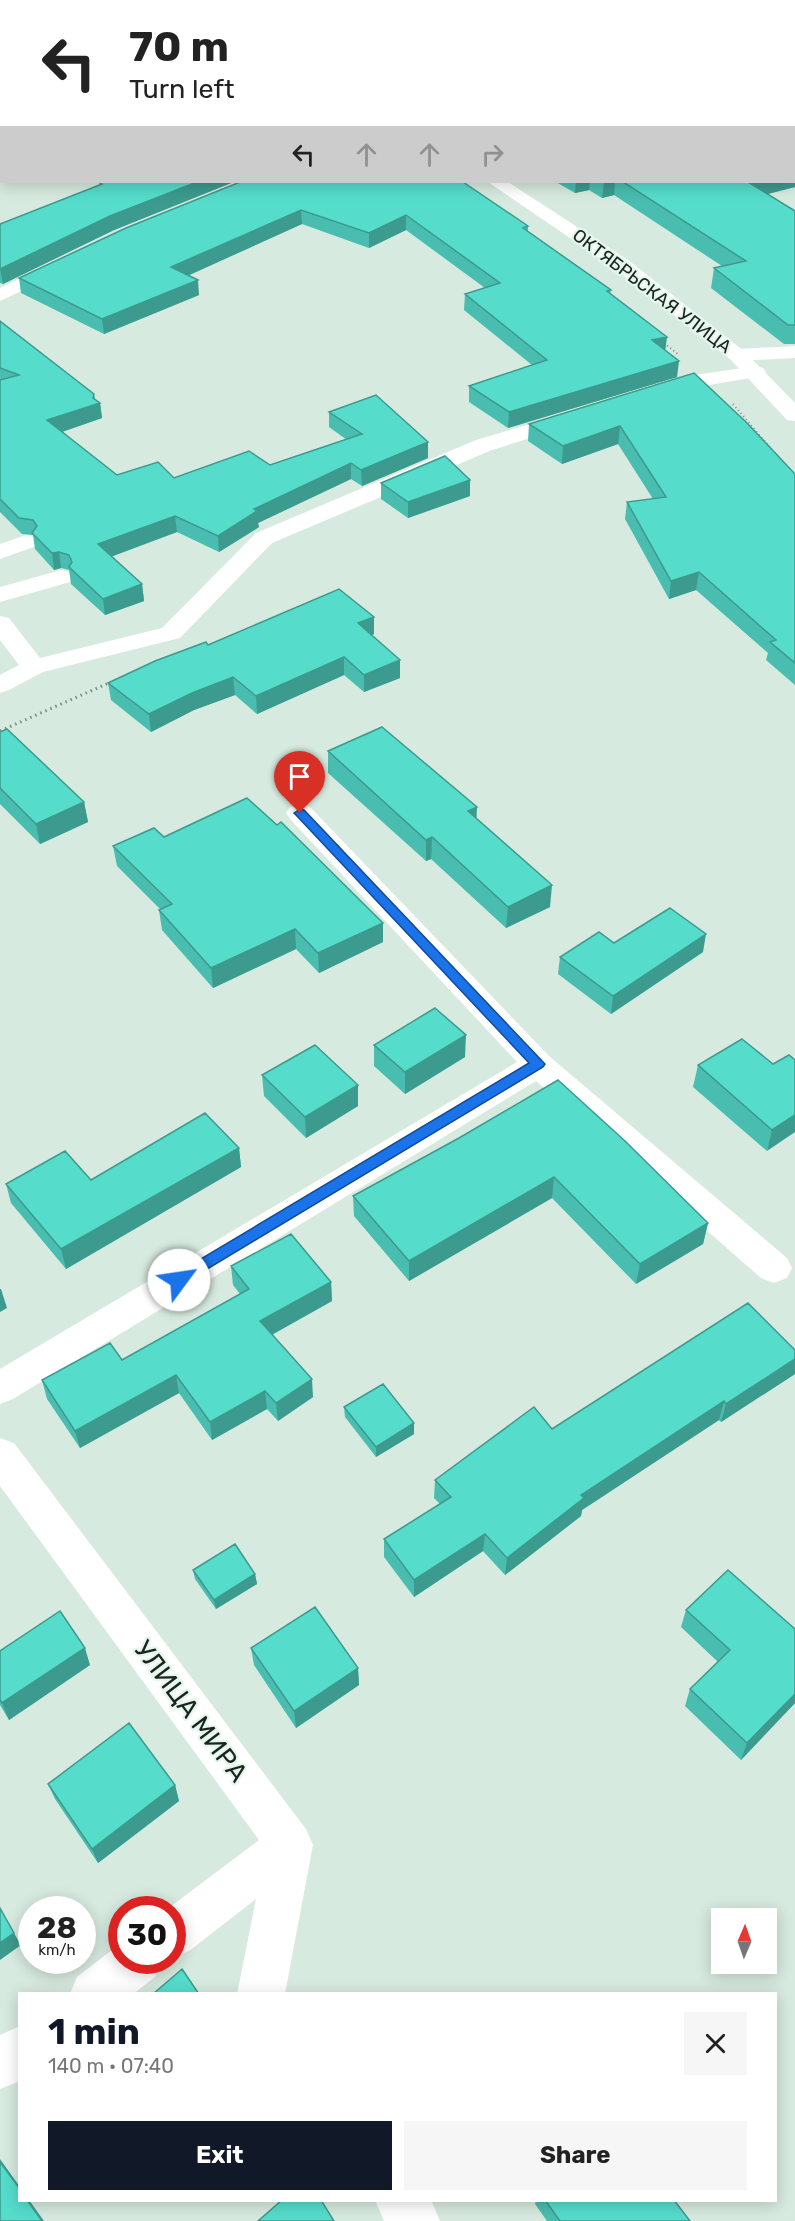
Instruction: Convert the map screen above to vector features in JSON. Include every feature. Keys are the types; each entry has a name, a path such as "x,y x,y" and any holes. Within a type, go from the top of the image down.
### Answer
{"street":[{"name":"ОКТЯБРЬСКАЯ УЛИЦА","path":"499,183 621,264 737,355 756,372 795,415"},
{"path":"0,295 80,256"},
{"path":"737,355 760,356 795,352"},
{"path":"643,396 688,382 756,372"},
{"path":"0,685 34,667 171,633 264,538 484,445 597,410"},
{"path":"0,552 26,542"},
{"path":"0,595 61,577"},
{"path":"0,623 34,667"},
{"path":"300,813 538,1064 774,1268"},
{"path":"0,1388 538,1064"},
{"name":"УЛИЦА МИРА","path":"0,1455 290,1845"},
{"path":"186,1923 290,1845"},
{"path":"261,1992 290,1845"},
{"path":"97,1992 120,1974"},
{"path":"0,2065 18,2052"},
{"path":"401,2202 414,2221"}],"path":[{"path":"664,343 710,379 772,450"},
{"path":"0,731 111,682"}],"building":[{"path":"100,183 194,183 110,216 0,269 0,224 102,184"},
{"path":"238,183 464,183 528,226 523,228 611,290 607,291 667,337 652,340 679,361 509,412 469,386 547,360 465,294 500,283 406,215 369,233 301,210 171,267 198,280 102,319 19,278 126,228"},
{"path":"625,183 750,183 795,211 795,325 788,325 714,268 746,261"},
{"path":"0,321 94,394 93,398 100,403 47,420 117,475 158,462 174,478 249,451 270,465 362,434 329,412 376,395 428,442 361,470 351,463 254,509 257,511 218,536 175,516 98,544 142,584 103,599 69,567 72,562 69,555 59,552 52,553 32,533 37,526 33,520 19,518 0,499 0,380 19,375 0,368"},
{"path":"694,373 747,423 795,474 795,663 770,642 776,640 699,572 671,581 627,502 666,497 620,426 563,446 529,424"},
{"path":"445,456 470,480 408,502 381,483"},
{"path":"339,589 374,617 358,623 400,660 364,675 344,657 256,696 233,677 192,693 149,714 108,683 155,661 206,642 208,645"},
{"path":"382,727 477,807 468,811 552,885 508,907 432,837 426,840 328,751"},
{"path":"7,729 84,802 36,824 0,788 0,732"},
{"path":"247,798 277,825 281,822 383,923 318,953 295,929 211,968 159,910 172,904 113,846 154,828 164,837"},
{"path":"670,908 706,934 613,996 560,957 599,932 614,943"},
{"path":"435,1008 466,1035 405,1072 374,1045"},
{"path":"742,1039 773,1064 789,1055 795,1060 795,1115 772,1130 698,1065"},
{"path":"315,1045 358,1085 305,1117 262,1075"},
{"path":"558,1080 625,1141 708,1223 640,1264 554,1177 409,1261 353,1196 459,1138"},
{"path":"205,1113 239,1148 61,1249 6,1184 65,1151 91,1180"},
{"path":"291,1234 331,1282 260,1321 312,1379 276,1403 265,1391 210,1422 176,1375 75,1431 42,1380 110,1343 122,1360 249,1289 231,1266"},
{"path":"748,1303 795,1350 795,1359 726,1404 724,1401 581,1495 584,1498 507,1558 485,1534 414,1580 384,1539 451,1497 435,1480 534,1407 552,1429"},
{"path":"383,1384 414,1423 376,1447 344,1407"},
{"path":"235,1544 255,1574 214,1600 193,1570"},
{"path":"728,1570 795,1629 795,1694 747,1743 690,1689 730,1650 686,1610"},
{"path":"315,1607 358,1668 294,1711 251,1648"},
{"path":"60,1611 85,1648 2,1703 0,1700 0,1651"},
{"path":"129,1723 175,1785 92,1849 48,1784"},
{"path":"0,1908 14,1933 0,1943"},
{"path":"176,1974 185,1974 198,1992 155,1992"},
{"path":"0,2162 18,2186 18,2202 28,2202 42,2221 0,2221"},
{"path":"280,2202 322,2202 334,2221 258,2221"},
{"path":"546,2202 676,2202 690,2221 560,2221"}],"route":[{"path":"179,1280 538,1064 300,813"}]}
